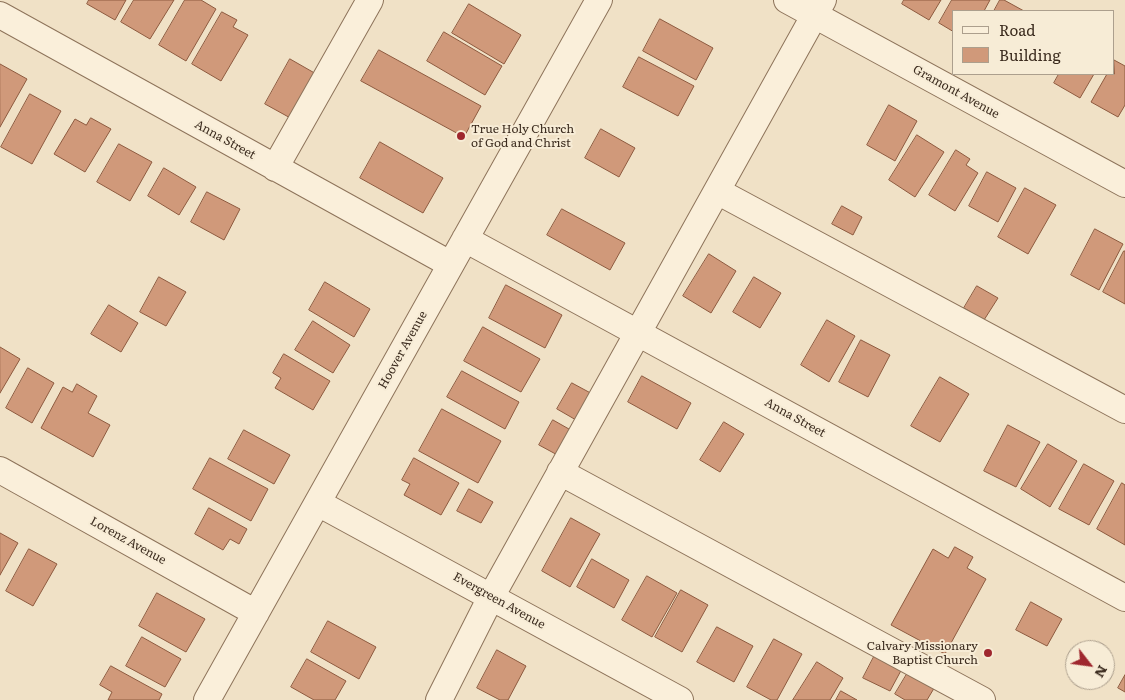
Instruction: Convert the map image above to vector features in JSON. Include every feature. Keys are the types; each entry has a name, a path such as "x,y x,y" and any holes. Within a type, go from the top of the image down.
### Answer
{"street":[{"path":"276,168 370,0"},
{"name":"Hoover Avenue","path":"207,700 599,0"},
{"name":"Gramont Avenue","path":"787,0 819,8 1125,184"},
{"path":"439,700 491,596 819,8"},
{"name":"Anna Street","path":"0,15 450,264"},
{"path":"717,191 1125,410"},
{"name":"Anna Street","path":"465,239 1125,598"},
{"name":"Lorenz Avenue","path":"0,470 256,613"},
{"path":"560,472 982,700"},
{"name":"Evergreen Avenue","path":"318,503 680,700"}],"building":[{"path":"89,0 126,0 115,20 87,4"},
{"path":"134,0 174,0 150,39 121,22"},
{"path":"185,0 201,0 216,9 186,61 159,45"},
{"path":"904,0 941,0 929,20 902,4"},
{"path":"952,0 990,0 985,10 952,10 952,31 939,23"},
{"path":"1000,0 1004,0 1022,10 995,10"},
{"path":"469,4 521,35 504,64 452,33"},
{"path":"222,12 237,20 233,27 248,35 221,81 192,64"},
{"path":"660,19 713,48 696,80 643,51"},
{"path":"444,32 502,66 485,95 427,61"},
{"path":"379,50 481,106 464,137 361,81"},
{"path":"639,57 694,86 678,116 623,87"},
{"path":"290,59 318,75 294,120 265,104"},
{"path":"1115,61 1125,66 1125,105 1118,117 1091,102 1106,75 1115,75"},
{"path":"0,64 27,79 0,127"},
{"path":"1058,75 1093,75 1080,98 1054,83"},
{"path":"30,94 61,111 32,164 1,147"},
{"path":"889,105 917,121 895,161 867,145"},
{"path":"91,118 111,129 85,172 54,154 75,119 86,125"},
{"path":"601,129 635,148 619,177 585,158"},
{"path":"917,135 944,152 915,197 889,180"},
{"path":"380,142 443,178 423,213 360,178"},
{"path":"119,144 152,162 130,201 97,182"},
{"path":"956,150 970,159 966,165 978,173 955,211 929,195"},
{"path":"164,168 196,187 179,215 148,196"},
{"path":"987,172 1016,188 998,222 969,206"},
{"path":"1025,188 1056,205 1028,254 998,237"},
{"path":"207,192 240,209 224,240 191,222"},
{"path":"842,206 862,217 853,235 832,224"},
{"path":"562,209 625,243 610,270 547,235"},
{"path":"1095,229 1123,244 1099,290 1071,275"},
{"path":"1125,251 1125,304 1103,292"},
{"path":"709,254 736,271 711,313 683,296"},
{"path":"159,277 186,292 166,326 140,312"},
{"path":"754,277 781,293 760,328 733,312"},
{"path":"325,282 370,309 354,337 309,310"},
{"path":"506,285 562,315 545,348 489,318"},
{"path":"977,286 998,298 984,320 964,308"},
{"path":"109,305 138,323 121,352 91,334"},
{"path":"827,320 855,336 829,382 801,365"},
{"path":"313,321 350,345 333,373 295,350"},
{"path":"483,327 540,359 521,392 464,361"},
{"path":"861,340 890,355 868,397 839,382"},
{"path":"0,347 20,359 0,393"},
{"path":"284,354 330,381 313,410 275,388 281,378 273,373"},
{"path":"28,368 54,383 32,423 6,408"},
{"path":"462,371 519,402 505,429 447,397"},
{"path":"642,376 691,403 677,429 628,402"},
{"path":"940,377 969,394 940,442 911,426"},
{"path":"572,383 598,397 583,424 557,409"},
{"path":"77,384 97,396 88,413 110,425 93,457 41,428 63,387 72,392"},
{"path":"442,409 501,441 478,483 419,451"},
{"path":"553,420 576,433 563,458 539,445"},
{"path":"724,422 744,434 720,472 700,460"},
{"path":"1008,425 1040,442 1016,487 984,471"},
{"path":"244,430 290,455 274,484 228,459"},
{"path":"1048,444 1077,461 1050,507 1021,489"},
{"path":"210,458 268,489 251,521 193,489"},
{"path":"414,458 459,483 441,515 404,495 410,484 402,480"},
{"path":"1084,464 1114,481 1089,525 1059,509"},
{"path":"1122,483 1125,485 1125,545 1097,529"},
{"path":"469,489 493,502 481,523 457,511"},
{"path":"209,508 247,529 239,544 230,539 223,550 195,534"},
{"path":"571,518 600,534 570,587 542,571"},
{"path":"0,533 18,543 0,575"},
{"path":"955,547 973,557 967,568 986,579 945,654 891,625 933,549 948,558"},
{"path":"29,549 57,564 33,606 6,591"},
{"path":"592,559 629,580 614,608 577,587"},
{"path":"647,576 677,593 652,637 622,620"},
{"path":"681,590 708,605 682,652 655,637"},
{"path":"157,593 205,619 186,652 139,626"},
{"path":"1031,602 1062,619 1047,646 1016,630"},
{"path":"328,621 376,647 359,679 311,652"},
{"path":"717,627 753,646 734,682 697,662"},
{"path":"142,637 181,659 165,687 126,666"},
{"path":"774,639 802,654 777,700 771,700 747,687"},
{"path":"497,650 526,666 508,700 500,700 477,688"},
{"path":"877,651 904,665 890,691 863,678"},
{"path":"307,659 346,681 335,700 314,700 291,687"},
{"path":"817,662 843,678 830,700 793,700"},
{"path":"111,666 162,694 159,700 108,700 112,692 100,685"},
{"path":"910,669 936,685 927,700 905,700 895,694"},
{"path":"1125,675 1125,692 1118,688"},
{"path":"841,691 857,700 836,700"}],"place":[{"name":"True Holy Church of God and Christ","path":"461,136"},
{"name":"Calvary Missionary Baptist Church","path":"988,653"}]}
